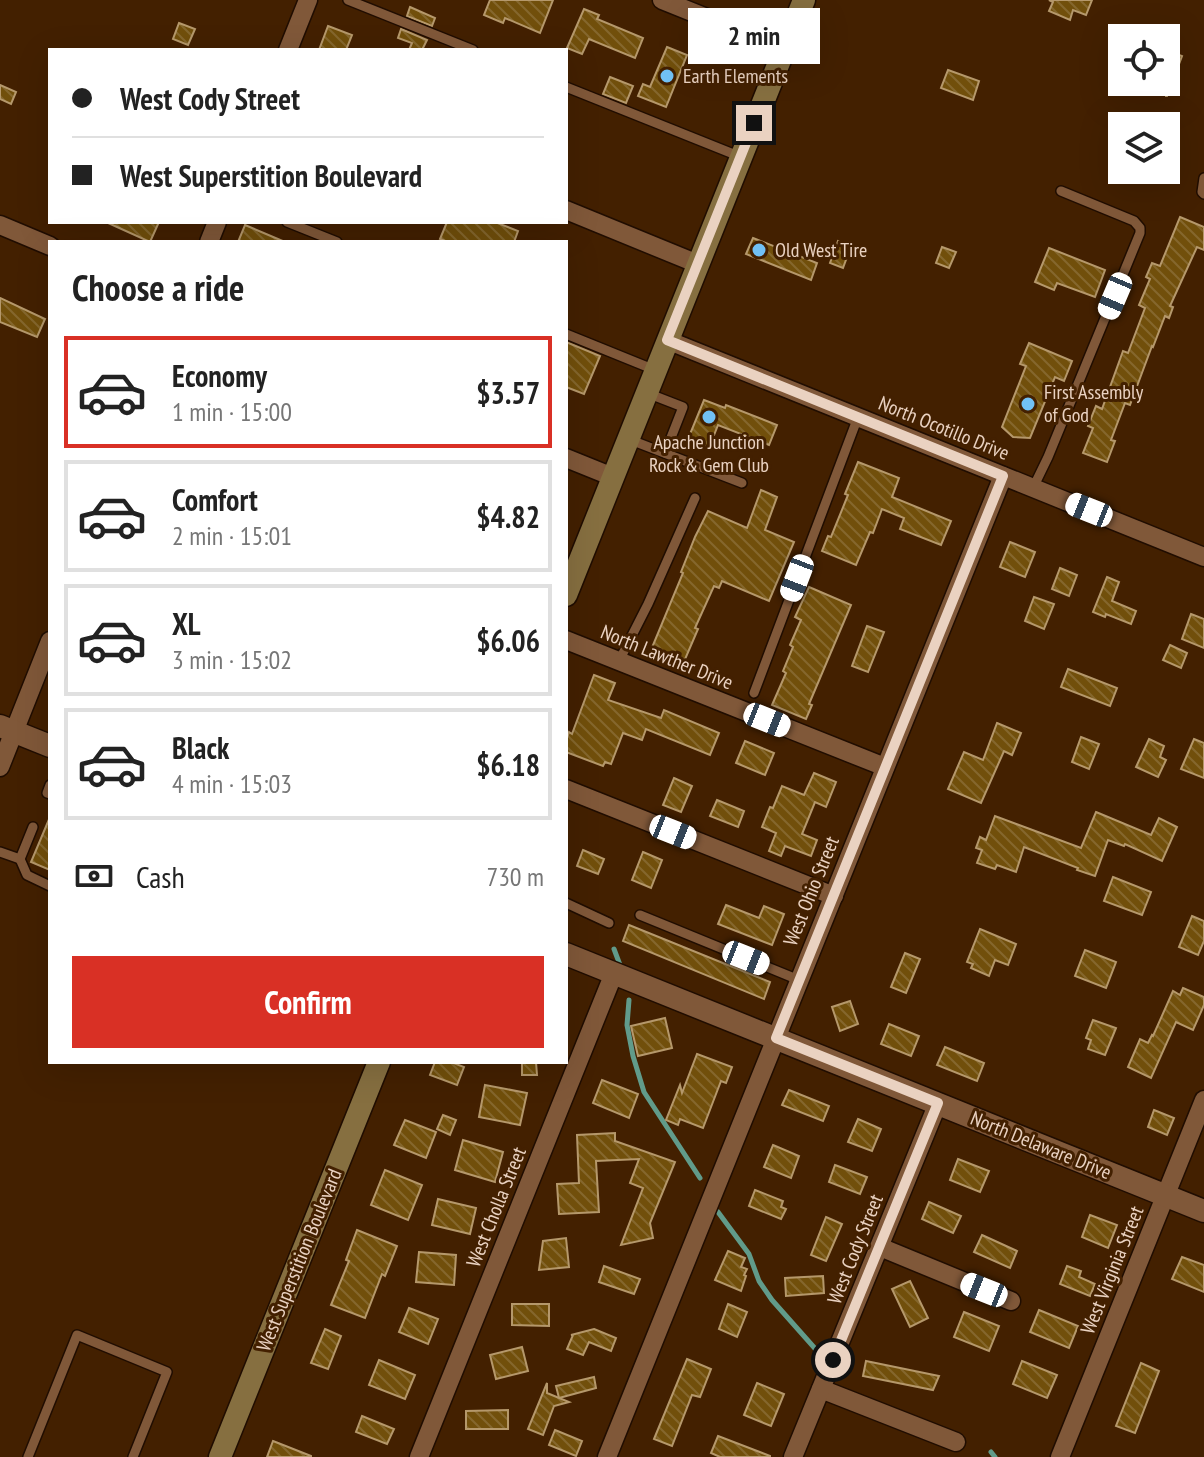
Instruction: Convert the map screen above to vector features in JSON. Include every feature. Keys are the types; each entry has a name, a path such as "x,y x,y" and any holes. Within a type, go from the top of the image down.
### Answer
{"main road":[{"path":"568,590 804,0"},
{"name":"West Superstition Boulevard","path":"220,1457 378,1064"}],"street":[{"path":"289,48 308,0"},
{"path":"662,0 784,49"},
{"path":"568,211 698,264"},
{"path":"0,225 48,245"},
{"name":"North Ocotillo Drive","path":"667,340 1204,557"},
{"path":"568,459 613,477"},
{"name":"West Ohio Street","path":"607,1457 1003,476"},
{"name":"North Lawther Drive","path":"568,641 885,767"},
{"path":"0,767 7,729 48,645"},
{"path":"7,729 48,745"},
{"path":"568,790 834,896"},
{"name":"North Delaware Drive","path":"568,955 1204,1211"},
{"name":"West Cholla Street","path":"419,1457 614,973"},
{"name":"West Virginia Street","path":"1060,1457 1204,1100"},
{"name":"West Cody Street","path":"793,1457 938,1103"},
{"path":"880,1247 1011,1301"},
{"path":"821,1389 956,1442"}],"lane":[{"path":"348,0 468,48"},
{"path":"568,88 741,157"},
{"path":"1204,178 1204,194"},
{"path":"1033,488 1140,233 1134,221 1061,191"},
{"path":"292,224 332,240"},
{"path":"568,335 655,370"},
{"path":"646,392 683,407 665,453"},
{"path":"754,693 858,417"},
{"path":"628,439 742,483"},
{"path":"619,661 695,498"},
{"path":"33,827 20,859 27,875 48,885"},
{"path":"0,852 20,859"},
{"path":"568,904 609,923"},
{"path":"640,915 799,980"},
{"path":"28,1457 77,1335 167,1372 133,1457"}],"building":[{"path":"490,0 553,0 540,33 505,18 503,23 484,15"},
{"path":"1049,0 1092,0 1086,15 1073,10 1070,20 1049,11 1053,2"},
{"path":"410,7 435,18 432,26 407,16"},
{"path":"584,9 599,15 597,19 643,38 635,58 589,39 582,54 567,48"},
{"path":"179,23 195,29 188,45 173,39"},
{"path":"328,26 352,35 347,48 320,48"},
{"path":"401,29 427,40 423,48 410,48 412,43 398,38"},
{"name":"Earth Elements","path":"667,47 687,55 666,107 638,96 643,84 650,87"},
{"path":"948,70 979,81 973,100 941,88"},
{"path":"610,77 633,86 626,103 603,94"},
{"path":"0,85 16,92 11,104 0,99"},
{"path":"1180,217 1204,227 1204,250 1197,247 1170,306 1173,307 1169,318 1165,316 1152,346 1130,405 1125,403 1111,440 1115,441 1107,462 1083,453 1093,428 1088,426 1096,406 1102,409 1123,351 1128,353 1145,308 1139,305 1150,279 1146,277 1152,263 1160,266"},
{"path":"110,224 158,224 151,240"},
{"path":"446,224 500,224 518,231 515,240 440,239"},
{"path":"245,225 280,240 239,240"},
{"path":"753,238 817,263 811,280 746,254"},
{"path":"838,241 851,246 843,268 830,263"},
{"path":"942,247 956,252 949,268 936,263"},
{"path":"1049,248 1105,270 1095,297 1057,283 1054,290 1035,282"},
{"path":"0,298 45,319 37,337 0,322"},
{"path":"568,343 600,356 584,394 568,388"},
{"name":"First Assembly of God","path":"1029,343 1072,361 1064,381 1055,377 1030,438 1013,437 1002,427 1026,366 1020,364"},
{"path":"704,400 777,425 769,445 718,425 709,448 688,439"},
{"path":"858,462 899,478 892,497 951,521 941,545 900,529 904,518 882,509 856,565 822,551 848,495 845,494"},
{"path":"761,490 777,497 765,530 794,542 769,601 722,581 719,588 714,586 683,664 651,650 708,511 747,528"},
{"path":"1010,542 1035,552 1025,577 1000,567"},
{"path":"1060,568 1077,575 1069,596 1052,589"},
{"path":"1107,577 1119,582 1112,601 1136,611 1131,624 1093,612"},
{"path":"809,587 851,605 809,704 812,705 806,719 772,705 786,673 783,671 793,647 790,645 801,620 795,617"},
{"path":"1034,597 1054,604 1044,629 1025,621"},
{"path":"1191,614 1204,619 1204,648 1182,639"},
{"path":"867,626 884,632 868,672 852,666"},
{"path":"1170,645 1187,653 1181,668 1163,660"},
{"path":"1068,669 1117,688 1110,706 1061,687"},
{"path":"594,675 615,683 608,700 661,718 664,710 719,733 710,755 646,729 642,740 623,733 611,764 605,762 603,766 568,753 568,735 569,732 572,734"},
{"path":"997,723 1021,733 1012,755 1004,751 981,803 948,789 964,752 983,760"},
{"path":"1081,737 1099,744 1089,769 1072,762"},
{"path":"1149,739 1164,746 1160,757 1166,760 1158,777 1136,767"},
{"path":"1194,739 1204,743 1204,778 1181,769"},
{"path":"745,741 774,753 765,775 736,763"},
{"path":"814,773 836,782 826,807 815,802 802,834 817,840 811,856 785,846 781,856 769,851 776,833 762,827 782,786 804,795"},
{"path":"674,778 692,786 681,812 663,805"},
{"path":"717,800 744,811 738,827 710,816"},
{"path":"1096,812 1151,835 1159,818 1177,827 1162,861 1125,844 1108,840 1095,876 1024,847 1016,872 997,865 995,869 977,863 982,850 976,848 980,837 986,840 995,816 1081,848"},
{"path":"48,822 48,869 31,862"},
{"path":"583,850 604,859 598,874 577,866"},
{"path":"643,852 662,860 651,888 632,880"},
{"path":"1113,877 1151,892 1142,915 1104,901"},
{"path":"726,905 759,918 764,906 784,914 772,945 718,924"},
{"path":"1192,916 1204,921 1204,941 1198,955 1179,947"},
{"path":"629,925 770,982 764,999 623,941"},
{"path":"980,929 1016,944 1008,965 995,960 989,976 971,968 973,964 967,962"},
{"path":"1085,950 1116,962 1106,988 1075,976"},
{"path":"905,953 920,959 906,993 891,987"},
{"path":"1183,988 1204,997 1204,1005 1193,1030 1176,1022 1151,1078 1128,1067 1140,1039 1148,1043 1153,1036 1173,991 1180,995"},
{"path":"850,1001 858,1024 840,1031 832,1007"},
{"path":"665,1018 672,1048 638,1056 631,1026"},
{"path":"1093,1020 1116,1028 1105,1055 1088,1049 1091,1040 1086,1038"},
{"path":"889,1024 919,1036 911,1056 881,1044"},
{"path":"945,1047 984,1063 977,1081 937,1065"},
{"path":"697,1054 732,1067 726,1083 721,1081 703,1128 680,1119 678,1125 666,1120 680,1085 682,1093"},
{"path":"434,1064 464,1067 457,1085 430,1075"},
{"path":"522,1064 536,1064 537,1075 522,1075"},
{"path":"602,1080 638,1094 629,1118 593,1103"},
{"path":"485,1085 527,1093 520,1125 479,1117"},
{"path":"789,1090 829,1106 823,1121 782,1105"},
{"path":"1154,1110 1174,1118 1167,1135 1148,1127"},
{"path":"443,1115 456,1120 450,1135 437,1129"},
{"path":"858,1119 881,1129 872,1151 848,1142"},
{"path":"405,1120 436,1132 426,1158 394,1145"},
{"path":"615,1133 615,1141 675,1162 650,1223 653,1238 621,1245 643,1188 630,1183 639,1159 596,1161 599,1212 559,1214 557,1184 579,1183 577,1135"},
{"path":"463,1140 503,1152 495,1182 455,1170"},
{"path":"773,1145 799,1156 791,1178 764,1167"},
{"path":"958,1159 989,1171 980,1192 950,1180"},
{"path":"835,1165 867,1177 860,1194 829,1182"},
{"path":"385,1170 422,1185 408,1220 371,1205"},
{"path":"755,1190 783,1201 781,1207 786,1209 781,1219 749,1206"},
{"path":"438,1199 476,1208 470,1234 432,1225"},
{"path":"929,1202 961,1216 953,1233 922,1219"},
{"path":"1090,1215 1117,1225 1108,1248 1082,1237"},
{"path":"826,1217 842,1224 826,1261 811,1255"},
{"path":"357,1230 397,1246 365,1318 331,1305 349,1261 346,1260"},
{"path":"982,1235 1017,1251 1010,1268 974,1252"},
{"path":"566,1238 569,1267 539,1270 543,1241"},
{"path":"728,1251 745,1258 741,1267 747,1269 741,1291 715,1280"},
{"path":"419,1252 456,1255 454,1285 416,1282"},
{"path":"1182,1257 1204,1265 1204,1292 1172,1279"},
{"path":"604,1266 640,1279 634,1294 599,1282"},
{"path":"1067,1266 1081,1271 1079,1277 1095,1284 1090,1296 1060,1284"},
{"path":"823,1276 824,1293 786,1296 785,1278"},
{"path":"910,1281 928,1318 910,1327 892,1289"},
{"path":"512,1304 549,1304 549,1326 512,1325"},
{"path":"728,1304 747,1312 737,1337 719,1329"},
{"path":"409,1308 438,1319 428,1344 399,1332"},
{"path":"1039,1310 1078,1326 1069,1348 1030,1332"},
{"path":"964,1312 999,1326 989,1351 954,1337"},
{"path":"325,1329 341,1336 328,1369 311,1363"},
{"path":"594,1329 616,1338 611,1351 589,1342 583,1355 567,1349 571,1335"},
{"path":"522,1347 528,1371 496,1379 490,1355"},
{"path":"687,1359 711,1369 700,1397 692,1395 672,1446 654,1439"},
{"path":"379,1360 415,1375 405,1399 369,1385"},
{"path":"866,1361 939,1376 933,1390 863,1376"},
{"path":"1022,1361 1057,1375 1047,1398 1013,1384"},
{"path":"1141,1363 1159,1371 1135,1433 1116,1426"},
{"path":"594,1377 596,1388 559,1398 556,1386"},
{"path":"547,1383 547,1393 569,1402 554,1406 543,1435 528,1429"},
{"path":"757,1383 784,1394 771,1426 744,1415"},
{"path":"508,1410 508,1429 466,1429 466,1411"},
{"path":"362,1416 394,1429 387,1444 356,1432"},
{"path":"555,1430 582,1441 576,1456 549,1445"},
{"path":"718,1436 770,1457 720,1457 711,1453"},
{"path":"273,1441 311,1456 311,1457 267,1457"}],"waterway":[{"path":"614,949 620,965"},
{"path":"629,1000 627,1025 644,1092 700,1178"},
{"path":"718,1212 749,1254 759,1281 772,1300 819,1353"},
{"path":"991,1452 995,1457"}],"place":[{"name":"Earth Elements","path":"667,76"},
{"name":"Old West Tire","path":"759,250"},
{"name":"First Assembly of God","path":"1028,404"},
{"name":"Apache Junction Rock & Gem Club","path":"709,417"}],"route":[{"path":"754,123 667,340 1003,476 776,1038 938,1103 833,1360"}]}
